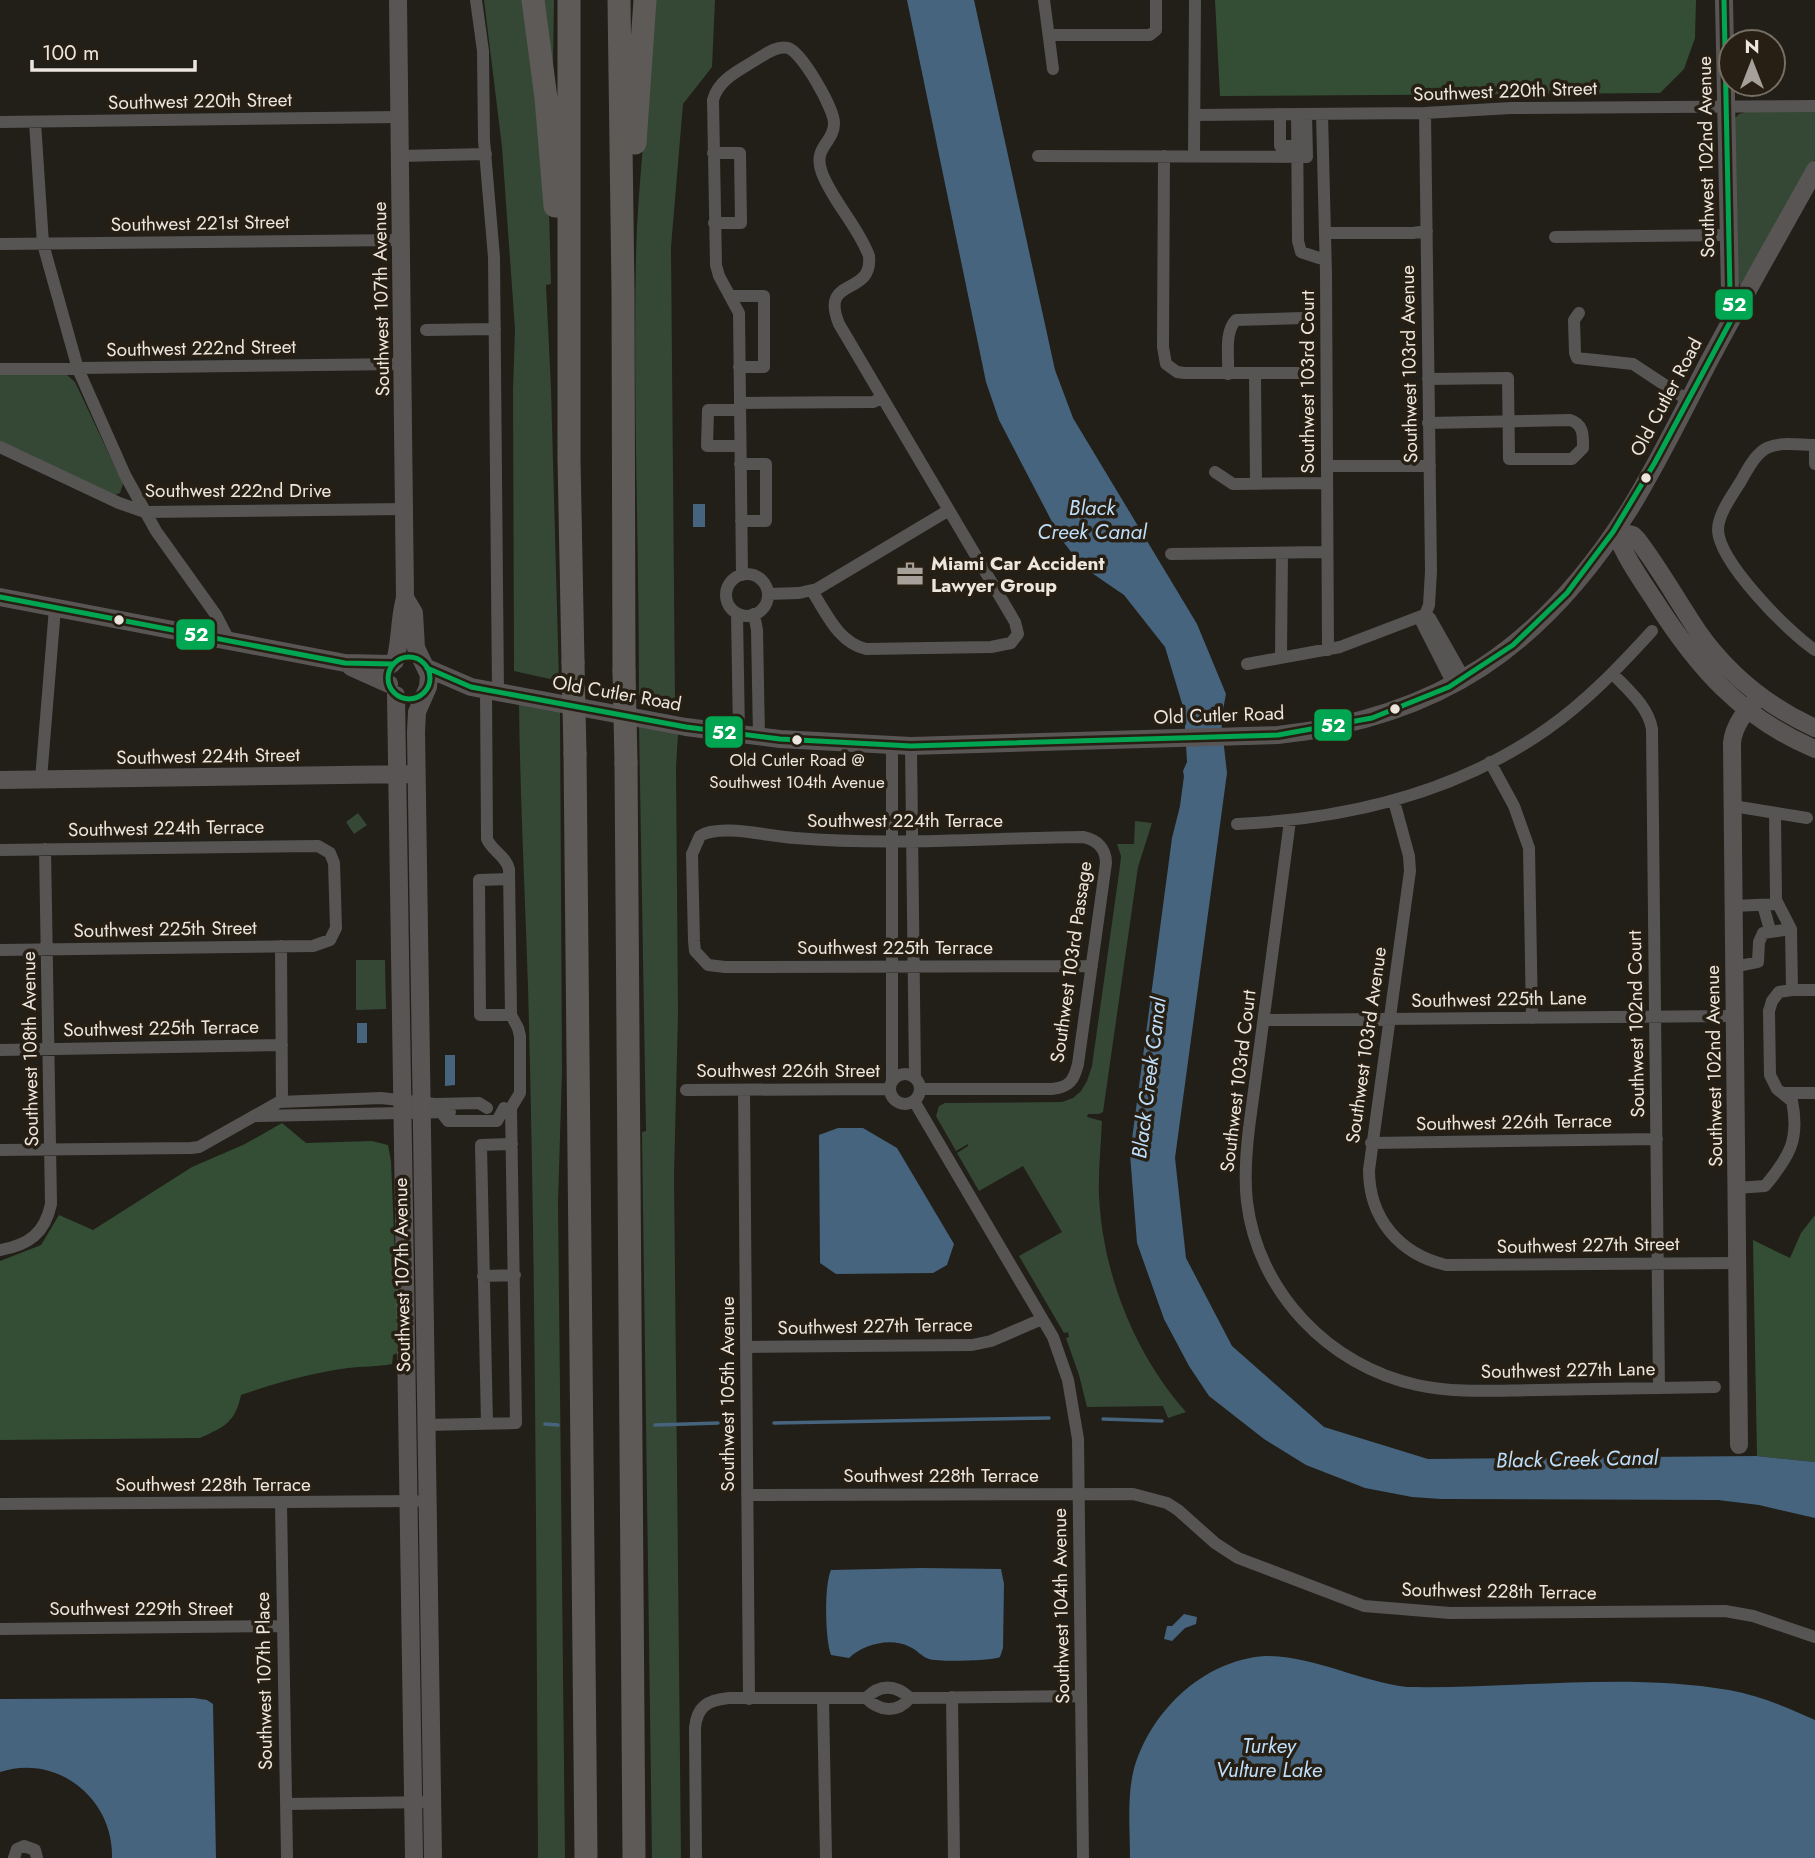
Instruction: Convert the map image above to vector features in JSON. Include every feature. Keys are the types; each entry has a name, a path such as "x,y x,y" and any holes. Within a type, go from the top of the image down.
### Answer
{"highway":[{"path":"533,0 551,150 569,459"},
{"path":"569,0 569,459 575,754 586,1858"},
{"path":"619,0 634,1858"},
{"path":"622,203 631,182 645,0"}],"street":[{"name":"Southwest 107th Avenue","path":"398,0 405,598"},
{"path":"441,1112 448,1121 498,1121 520,1093 520,1036 510,1015 507,863 487,839 485,690 495,329 483,51 476,0"},
{"path":"1044,0 1053,69"},
{"path":"1049,35 1150,35 1156,30 1156,0"},
{"path":"1195,0 1198,156"},
{"name":"Southwest 102nd Avenue","path":"1724,0 1730,293 1736,311"},
{"path":"742,575 739,313 723,285 716,265 713,100 722,83 778,49 788,48 797,54 830,107 835,121 833,133 820,152 822,174 869,256 866,276 838,294 833,312 1015,622 1018,634 1011,643 991,647 875,649 857,646 841,635 812,591"},
{"name":"Southwest 220th Street","path":"1199,115 1425,113 1511,108 1815,106"},
{"name":"Southwest 103rd Avenue","path":"1425,113 1430,591 1429,605 1422,623 1459,681"},
{"path":"1280,114 1280,146 1300,153"},
{"path":"1302,114 1298,247 1306,256 1319,258"},
{"name":"Southwest 103rd Court","path":"1322,114 1326,233 1328,650"},
{"name":"Southwest 220th Street","path":"0,122 400,117"},
{"path":"35,122 43,244 78,369 125,475 145,512 216,615 230,642"},
{"path":"713,153 740,153 741,223 714,223"},
{"path":"1038,156 1300,153"},
{"path":"400,156 486,154"},
{"path":"1164,156 1163,347 1166,364 1177,372 1303,373"},
{"name":"Old Cutler Road","path":"425,692 485,690 739,735 833,744 892,746 1235,737 1304,732 1358,721 1405,706 1459,681 1502,654 1548,616 1579,580 1635,499 1815,170"},
{"path":"1326,233 1427,231"},
{"path":"1555,237 1728,235"},
{"name":"Southwest 221st Street","path":"0,244 401,240"},
{"path":"731,296 764,296 764,367 739,367"},
{"path":"1579,313 1574,320 1577,358 1633,364 1689,401"},
{"path":"1228,374 1229,334 1232,324 1237,320 1304,318"},
{"path":"426,330 495,329"},
{"name":"Southwest 222nd Street","path":"0,369 403,364"},
{"path":"1255,373 1256,484"},
{"path":"1428,379 1508,378 1509,421 1509,459 1572,459 1583,448 1581,429 1575,421 1509,421 1429,423"},
{"path":"740,446 707,446 708,410 873,402 882,398"},
{"path":"1815,464 1815,445 1780,445 1760,451 1749,466 1718,525 1725,550 1757,596 1786,628 1815,650"},
{"name":"Southwest 222nd Drive","path":"0,447 119,503 145,512 405,509"},
{"path":"740,464 765,464 766,521 741,521"},
{"path":"1327,466 1430,466"},
{"path":"1215,472 1233,484 1327,483"},
{"path":"768,594 812,591 949,510"},
{"path":"1615,531 1633,535 1637,539 1707,643 1733,672 1760,695 1815,728"},
{"path":"1615,531 1623,554 1707,674 1747,710 1777,730 1815,749"},
{"path":"1171,554 1327,552"},
{"path":"1281,656 1282,553"},
{"path":"742,575 760,578 768,594 764,606 754,614 743,615 732,608 726,596 730,582 742,575"},
{"path":"0,597 345,663 394,663 404,658 424,664"},
{"path":"392,690 388,675 399,645 405,598"},
{"path":"345,663 408,699 425,692 429,679 415,644 414,613 405,598"},
{"path":"41,779 55,608"},
{"path":"737,612 739,735"},
{"path":"754,614 759,737"},
{"path":"1247,664 1328,650 1424,615"},
{"path":"1237,824 1290,821 1347,813 1438,786 1490,762 1550,727 1612,673 1652,631"},
{"name":"Old Cutler Road","path":"424,664 485,690"},
{"name":"Southwest 102nd Court","path":"1612,673 1644,708 1652,729 1659,1388"},
{"path":"739,679 758,679"},
{"name":"Southwest 107th Avenue","path":"392,690 407,774 411,1105 408,1501 414,1858"},
{"name":"Southwest 107th Avenue","path":"407,774 416,718 425,692"},
{"name":"Southwest 102nd Avenue","path":"1739,1444 1733,733 1760,695"},
{"path":"892,746 891,1095 898,1103 908,1104 914,1101 918,1083 911,746"},
{"path":"1490,762 1518,815 1529,848 1532,1018"},
{"name":"Southwest 224th Street","path":"0,780 407,774"},
{"name":"Southwest 103rd Avenue","path":"1394,801 1410,866 1371,1143 1369,1183 1379,1217 1402,1245 1420,1256 1440,1263"},
{"path":"1733,806 1807,818"},
{"path":"1775,813 1777,904 1791,929 1793,990"},
{"name":"Southwest 103rd Court","path":"1290,821 1249,1128 1245,1175 1250,1219 1262,1257 1288,1302 1308,1326 1325,1341 1371,1370 1421,1386"},
{"name":"Southwest 224th Terrace","path":"701,959 695,951 694,941 692,854 697,840 705,833 720,830 796,839 892,841 1083,837 1094,840 1102,848"},
{"name":"Southwest 224th Terrace","path":"0,850 314,845 330,853 334,863 335,928 330,940"},
{"name":"Southwest 103rd Passage","path":"918,1083 1052,1090 1065,1087 1072,1081 1078,1063 1106,863 1102,848"},
{"name":"Southwest 108th Avenue","path":"0,1250 30,1241 41,1230 49,1212 52,1195 45,849"},
{"path":"509,879 479,880 480,1015 510,1015"},
{"path":"1734,906 1777,904"},
{"path":"1763,905 1770,930"},
{"path":"1734,967 1758,962 1760,938 1763,933 1791,929"},
{"name":"Southwest 225th Street","path":"0,950 313,946 330,940"},
{"path":"281,946 282,1072 286,1102 302,1113"},
{"name":"Southwest 225th Terrace","path":"701,959 708,965 725,967 1092,966"},
{"path":"1736,1188 1759,1188 1768,1182 1793,1144 1793,1105 1789,1097 1775,1085 1770,1075 1769,1011 1775,996 1783,990 1815,990"},
{"name":"Southwest 225th Lane","path":"1264,1020 1734,1016"},
{"name":"Southwest 225th Terrace","path":"0,1050 282,1045"},
{"path":"282,1072 287,1085 295,1092 325,1101"},
{"path":"891,1085 902,1074 918,1083"},
{"name":"Southwest 226th Street","path":"686,1090 891,1085"},
{"name":"Southwest 105th Avenue","path":"744,1090 749,1699"},
{"path":"1784,1093 1815,1093"},
{"name":"Southwest 104th Avenue","path":"914,1101 1042,1319 1062,1359 1075,1410 1078,1439 1083,1858"},
{"path":"0,1150 191,1148 274,1104 286,1102 411,1105 441,1112 479,1112 487,1108 508,1108"},
{"path":"254,1116 411,1105 479,1103 487,1108"},
{"name":"Southwest 107th Avenue","path":"411,1105 425,1425 433,1858"},
{"path":"425,1425 516,1423 512,1144 508,1108"},
{"name":"Southwest 226th Terrace","path":"1371,1143 1657,1139"},
{"path":"487,1424 481,1145 512,1144"},
{"name":"Southwest 227th Street","path":"1440,1263 1471,1266 1737,1263"},
{"path":"483,1276 515,1275"},
{"name":"Southwest 227th Terrace","path":"746,1347 972,1345 1000,1338 1042,1319"},
{"name":"Southwest 227th Lane","path":"1421,1386 1481,1390 1715,1387"},
{"name":"Southwest 228th Terrace","path":"747,1495 1133,1494 1167,1503 1215,1543 1238,1558 1364,1606 1450,1613 1725,1611 1753,1616 1815,1637"},
{"name":"Southwest 228th Terrace","path":"0,1504 427,1501"},
{"name":"Southwest 107th Place","path":"281,1503 286,1858"},
{"name":"Southwest 229th Street","path":"0,1629 283,1626"},
{"path":"696,1858 695,1728 700,1708 714,1700 866,1698 876,1689 888,1687 900,1689 910,1698"},
{"path":"866,1698 876,1707 885,1709 899,1707 910,1698 1081,1696"},
{"path":"952,1697 954,1858"},
{"path":"824,1698 825,1858"},
{"path":"286,1804 433,1802"},
{"path":"14,1858 17,1849 28,1846 35,1850 37,1858"}],"green space":[{"path":"484,0 527,0 549,210 551,284 546,285 559,681 514,671 515,329 502,147"},
{"path":"537,0 554,0 553,68"},
{"path":"650,0 715,0 712,67 683,104 671,247 675,702 639,696 636,255 649,64"},
{"path":"1215,0 1696,0 1695,38 1684,69 1660,93 1220,96"},
{"path":"1815,111 1815,159 1748,281 1743,285 1736,284 1733,120 1746,112"},
{"path":"0,373 58,373 67,375 75,382 123,484 120,493 115,495 0,441"},
{"path":"519,703 560,711 562,1071 558,1203 565,1858 538,1858 533,1205"},
{"path":"639,726 678,734 678,1014 674,1176 681,1858 652,1858 642,1132 646,1131"},
{"path":"358,813 367,825 354,834 346,822"},
{"path":"1135,821 1152,823 1138,867 1103,1112 1088,1114 1087,1117 1102,1121 1099,1196 1102,1225 1107,1254 1124,1311 1151,1364 1186,1412 1168,1418 1163,1406 1087,1407 1066,1338 1069,1337 1068,1332 1064,1333 1019,1256 1062,1232 1023,1166 979,1191 957,1153 968,1144 956,1151 936,1116 939,1106 945,1103 1062,1102 1081,1091 1092,1066 1120,866 1121,856 1117,844 1134,844"},
{"path":"356,960 385,960 386,1009 356,1010"},
{"path":"282,1123 306,1143 372,1141 388,1145 391,1161 399,1352 393,1355 392,1364 320,1373 241,1395 232,1418 216,1431 200,1438 0,1440 0,1261 41,1245 59,1215 93,1230 192,1167 245,1144"},
{"path":"1815,1215 1815,1462 1757,1456 1753,1240 1790,1258 1801,1233"}],"water":[{"name":"Black Creek Canal","path":"907,0 974,0 1055,370 1073,418 1197,624 1226,694 1221,720 1227,773 1175,1158 1186,1258 1232,1346 1324,1427 1428,1459 1757,1456 1815,1462 1815,1518 1759,1505 1718,1500 1441,1499 1412,1497 1365,1488 1306,1465 1264,1439 1209,1396 1189,1366 1164,1319 1137,1243 1130,1154 1172,838 1180,806 1183,771 1187,762 1184,710 1165,647 1124,595 1083,567 1061,539 999,420 986,382"},
{"path":"693,504 705,504 705,527 693,527"},
{"path":"357,1023 367,1023 367,1043 357,1043"},
{"path":"445,1055 455,1055 455,1085 445,1086"},
{"path":"838,1128 863,1128 897,1148 954,1244 947,1265 933,1273 836,1274 820,1263 819,1135"},
{"path":"1001,1569 1004,1584 1003,1648 1000,1657 934,1660 903,1644 886,1642 862,1649 849,1658 831,1655 826,1612 831,1570"},
{"path":"1184,1614 1197,1617 1196,1624 1185,1628 1172,1641 1164,1639 1167,1626 1172,1626"},
{"name":"Turkey Vulture Lake","path":"1265,1656 1301,1660 1371,1680 1407,1687 1650,1682 1729,1690 1773,1702 1815,1720 1815,1858 1130,1858 1131,1783 1140,1751 1151,1730 1181,1694 1200,1679 1242,1660"},
{"path":"194,1698 213,1704 216,1858 112,1858 110,1837 103,1817 92,1800 78,1786 61,1775 42,1769 21,1768 0,1772 0,1699"}],"waterway":[{"path":"774,1423 1049,1418"},
{"path":"1103,1419 1162,1421"},
{"path":"655,1425 718,1423"},
{"path":"545,1424 558,1425"}],"transit line":[{"name":"52","path":"427,668 471,687 686,727 780,739 911,746 1278,735 1372,718 1449,687 1513,645 1567,593 1613,532 1654,464 1736,311 1730,293 1724,0"},
{"name":"52","path":"0,597 345,663 392,664"},
{"name":"52","path":"409,657 424,663 430,678 424,693 409,699 394,693 388,678 394,663 409,657"}],"place":[{"name":"Miami Car Accident Lawyer Group","path":"910,574"},
{"name":"Old Cutler Road @ Southwest 104th Avenue","path":"797,740"}]}
